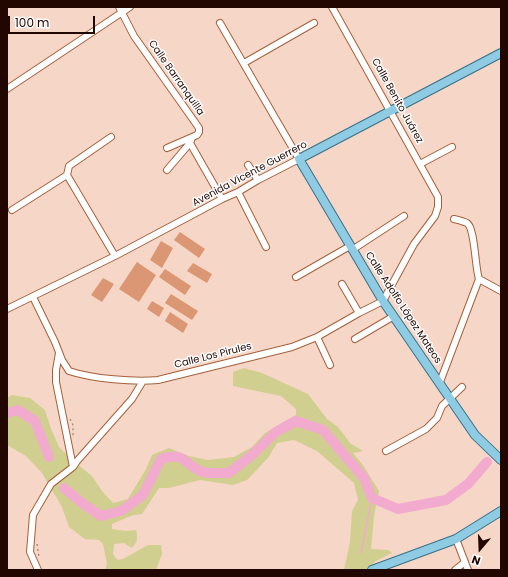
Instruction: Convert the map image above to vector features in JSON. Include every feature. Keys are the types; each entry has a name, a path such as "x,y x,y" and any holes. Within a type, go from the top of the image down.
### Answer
{"main road":[{"name":"Avenida Vicente Guerrero","path":"299,159 501,53"},
{"name":"Calle Adolfo López Mateos","path":"299,159 351,248 394,316 475,434 501,460"},
{"path":"372,570 456,539 501,511"}],"street":[{"path":"7,89 120,10 130,7"},
{"name":"Calle Benito Juárez","path":"332,7 438,197 438,207 434,216 414,244 384,301"},
{"name":"Calle Barranquilla","path":"120,10 134,36 198,128 199,132 191,141"},
{"path":"244,63 314,22"},
{"path":"220,23 299,159"},
{"path":"111,137 69,166 67,175 115,256"},
{"path":"167,148 191,141"},
{"path":"167,170 191,141"},
{"path":"191,141 222,199"},
{"path":"420,164 452,147"},
{"name":"Avenida Vicente Guerrero","path":"7,309 115,256 299,159"},
{"path":"248,164 258,180"},
{"path":"12,210 67,175"},
{"path":"238,192 266,247"},
{"path":"296,277 351,248 404,216"},
{"path":"454,219 466,222 469,226 473,239 476,272 479,279 501,291"},
{"path":"440,382 479,279"},
{"path":"342,284 359,313"},
{"name":"Calle Los Pirules","path":"33,297 60,352 62,360 69,371 80,375 143,381 158,380 292,347 317,337 359,313 384,301"},
{"path":"355,339 394,316"},
{"path":"317,337 330,365"},
{"path":"60,352 56,370 56,382 73,467"},
{"path":"38,570 30,552 33,515 51,484 73,467 132,399 143,381"},
{"path":"386,450 426,429 437,418 442,406 462,387"},
{"path":"456,539 468,570"},
{"path":"455,570 465,562"}],"path":[{"path":"68,414 73,425 73,441"},
{"path":"37,544 39,560"}],"shaded area":[{"path":"244,368 262,373 308,394 327,419 338,427 350,443 363,451 353,453 363,465 379,491 374,516 371,549 388,550 392,553 374,562 372,570 344,570 350,542 352,511 358,500 354,483 317,451 294,440 277,443 268,458 247,480 233,485 200,480 169,488 159,488 142,514 133,515 112,524 112,529 126,531 136,530 137,535 137,539 132,548 124,543 114,544 113,554 117,560 123,559 148,545 161,545 162,554 156,570 105,570 107,564 103,544 99,540 85,539 69,527 62,507 42,473 26,456 7,445 7,398 12,395 30,398 45,410 59,447 92,476 102,491 113,503 128,499 146,469 152,455 169,448 189,456 208,460 234,457 252,447 265,433 296,415 296,409 281,396 233,386 233,372"}],"building":[{"path":"180,232 205,249 199,258 174,240"},
{"path":"161,241 173,248 162,268 150,260"},
{"path":"137,262 156,275 139,302 119,289"},
{"path":"193,263 212,274 207,283 187,271"},
{"path":"165,269 191,286 185,295 159,277"},
{"path":"103,278 114,284 102,302 91,295"},
{"path":"171,294 198,311 192,320 165,303"},
{"path":"152,301 164,308 159,317 147,309"},
{"path":"170,312 188,324 183,333 165,321"}],"waterway":[{"path":"7,413 18,410 35,421 49,457"},
{"path":"64,488 101,516 121,511 143,495 161,459 174,456 179,457 194,468 203,472 229,473 252,455 276,432 296,421 323,430 364,478 372,498 398,509 446,500 468,484 487,462"},
{"path":"361,553 372,498"}]}
